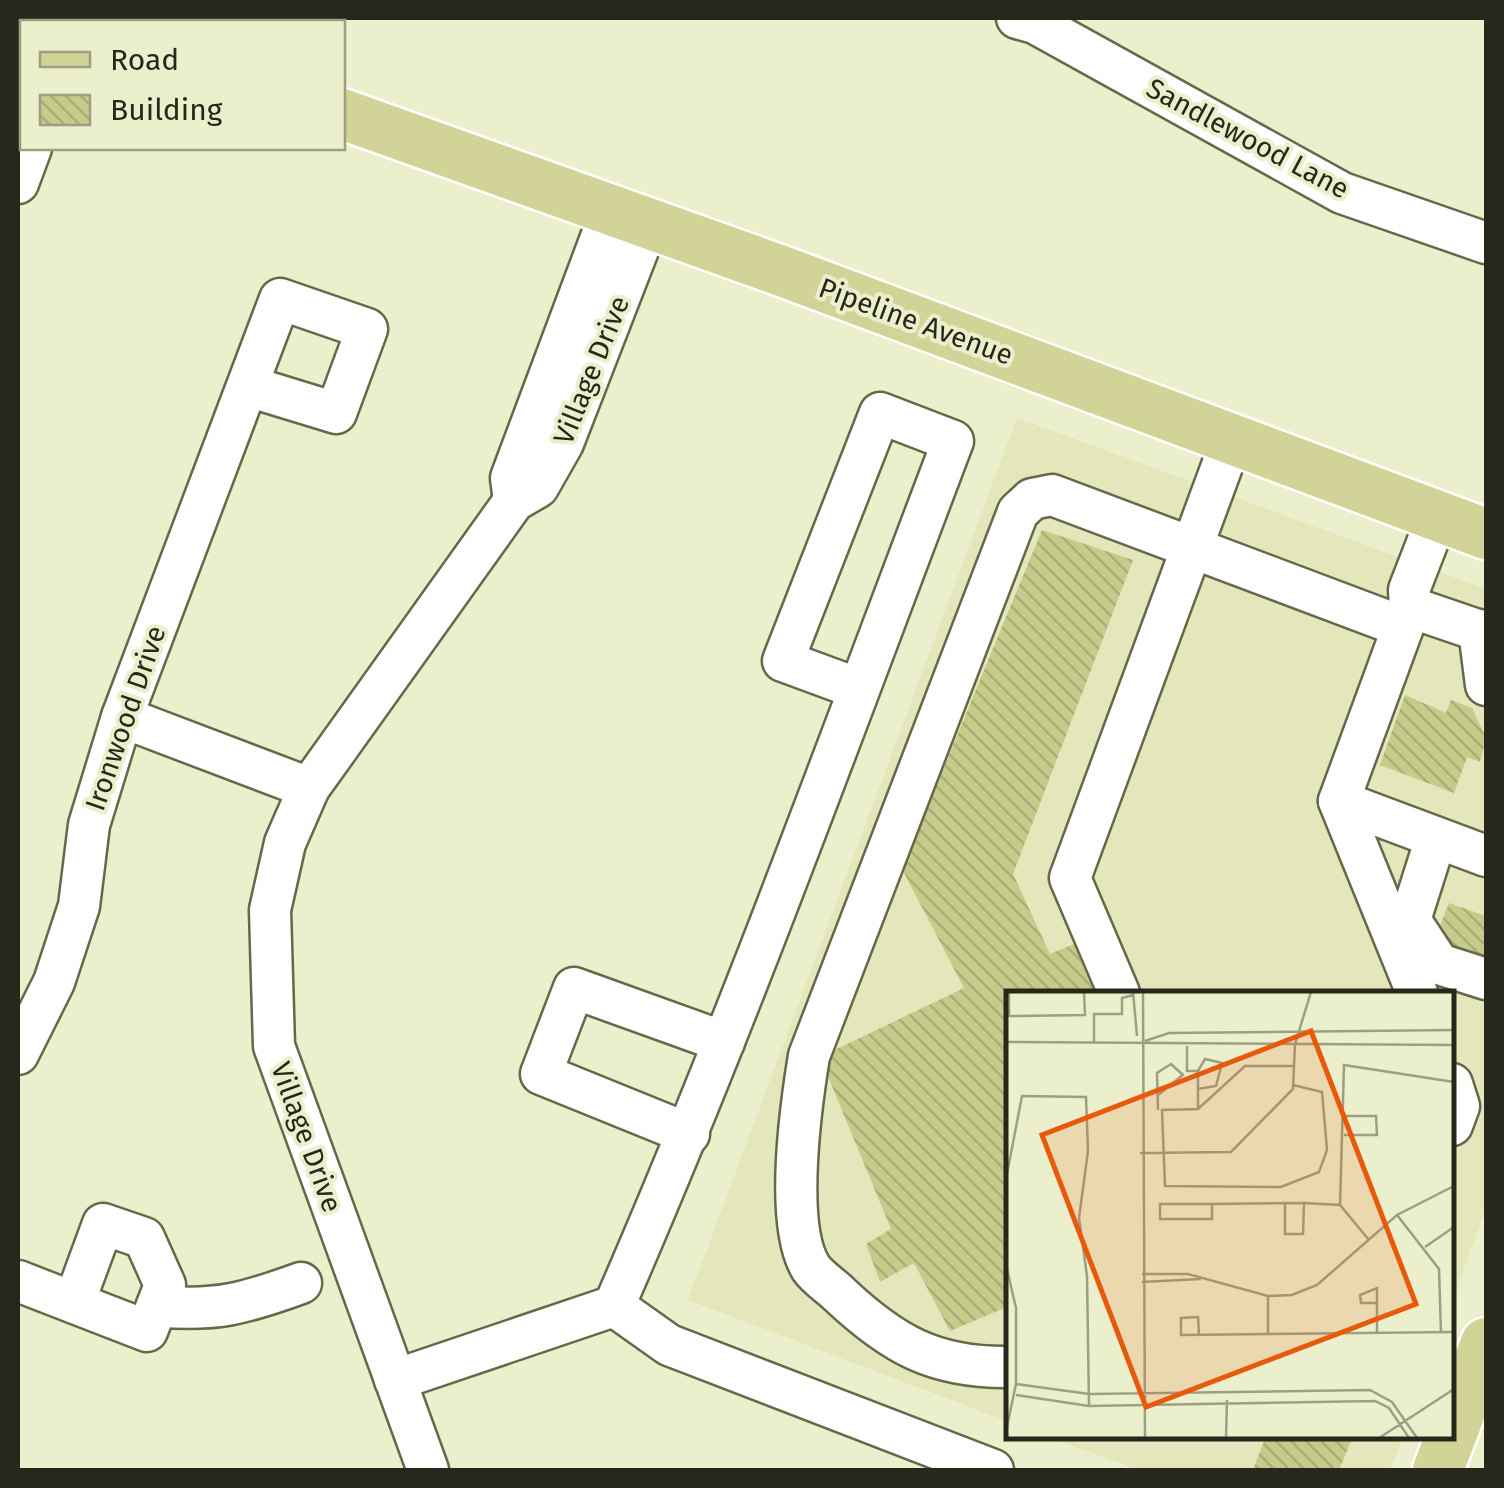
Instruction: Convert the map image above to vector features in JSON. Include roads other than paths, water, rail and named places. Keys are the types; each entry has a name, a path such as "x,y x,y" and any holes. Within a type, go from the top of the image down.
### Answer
{"main road":[{"name":"Pipeline Avenue","path":"345,115 1461,524"},
{"path":"1454,1427 1474,1374"},
{"path":"1438,1470 1450,1438"}],"street":[{"name":"Sandlewood Lane","path":"1017,18 1036,23 1342,192 1486,242"},
{"path":"18,183 30,150"},
{"name":"Village Drive","path":"428,1470 274,1046 270,910 285,843 309,788 514,501 538,488 563,444 585,337 630,218"},
{"name":"Ironwood Drive","path":"18,1054 54,982 78,906 89,826 122,717 248,386"},
{"path":"395,1380 614,1306 689,1134 858,690 953,440 880,413 783,661 858,690"},
{"path":"1118,991 1070,878 1232,439"},
{"path":"1006,1367 975,1367 904,1347 863,1317 810,1267 800,1220 797,1145 809,1056 1018,512 1032,499 1052,495 1191,550 1407,617 1483,631 1486,685"},
{"path":"1416,991 1339,801 1407,617 1410,590 1461,524"},
{"path":"122,717 309,788"},
{"path":"1339,801 1486,856"},
{"path":"1436,838 1410,920 1439,964 1486,979"},
{"path":"689,1134 541,1074 547,1057 574,988 724,1042"},
{"path":"1454,1090 1459,1106 1454,1120"},
{"path":"18,1282 74,1303 147,1330 166,1284 144,1238 104,1224 74,1303"},
{"path":"157,1306 205,1311 242,1305 301,1283"},
{"path":"614,1306 669,1346 939,1461 993,1470"}]}
